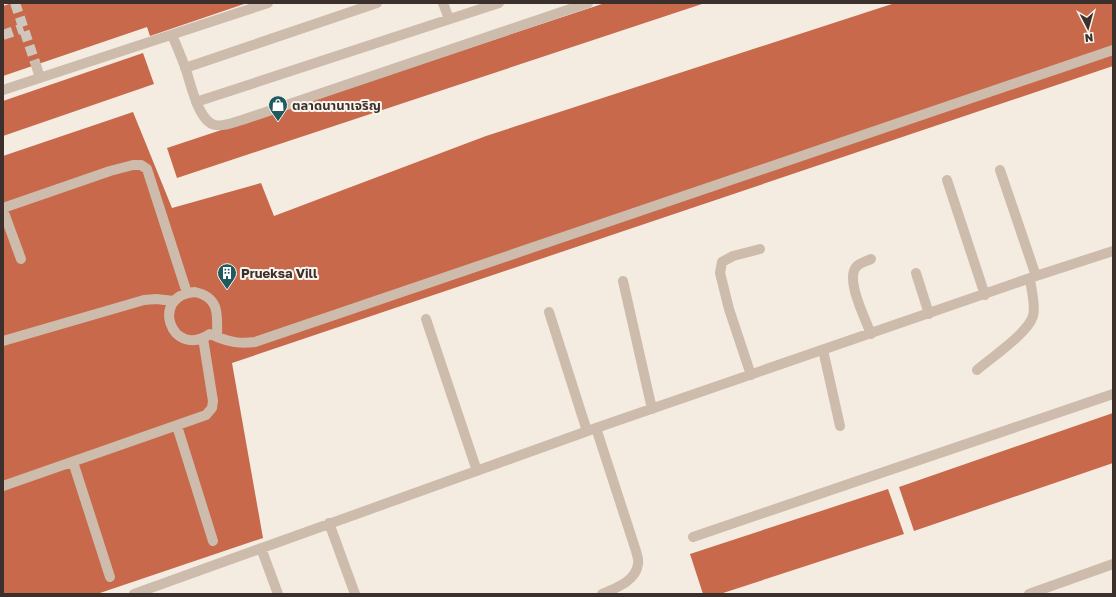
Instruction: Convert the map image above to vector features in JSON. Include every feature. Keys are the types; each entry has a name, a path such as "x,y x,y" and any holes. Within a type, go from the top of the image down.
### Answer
{"street":[{"path":"3,90 268,3"},
{"path":"185,68 377,3"},
{"path":"443,3 449,19"},
{"path":"196,102 499,3"},
{"path":"172,35 196,102 205,117 214,125 224,125 249,118 588,3"},
{"path":"217,337 217,312 210,298 195,292 180,296 174,301 170,308 170,324 174,331 187,340 203,338 210,334 217,337 230,342 242,344 255,342 1113,50"},
{"path":"36,64 40,78"},
{"path":"21,259 3,209 110,171 133,165 141,165 147,169 187,293"},
{"path":"977,370 1016,338 1027,327 1033,316 1033,277 1000,170"},
{"path":"947,180 985,294"},
{"path":"751,375 729,309 720,273 722,262 733,256 760,249"},
{"path":"134,594 591,430 1033,277 1113,251"},
{"path":"871,259 856,266 852,275 853,286 871,334"},
{"path":"916,273 928,314"},
{"path":"623,281 652,409"},
{"path":"3,341 144,300 156,299 174,301"},
{"path":"549,312 636,551 639,563 634,574 622,586 602,594"},
{"path":"426,319 477,471"},
{"path":"3,486 206,415 212,408 213,401 203,338"},
{"path":"823,350 840,426"},
{"path":"693,537 1113,394"},
{"path":"177,426 213,541"},
{"path":"73,462 110,577"},
{"path":"329,524 355,594"},
{"path":"261,548 278,594"},
{"path":"1029,594 1113,564"}],"building":[{"path":"12,3 247,3 150,36 147,27 3,76 3,6"},
{"path":"605,3 705,3 177,178 167,148"},
{"name":"Prueksa Vill","path":"895,3 1113,3 1113,66 232,363 263,538 97,594 3,594 3,156 133,112 172,208 261,183 274,216 486,136"},
{"path":"143,53 154,84 3,136 3,101"},
{"path":"1113,413 1113,463 914,531 899,487"},
{"path":"888,489 904,534 720,594 703,594 690,554"}],"tunnel":[{"path":"15,3 36,65"},
{"path":"3,35 23,28"}],"place":[{"name":"ตลาดนานาเจริญ","path":"278,122"},
{"name":"Prueksa Vill","path":"227,290"}]}
